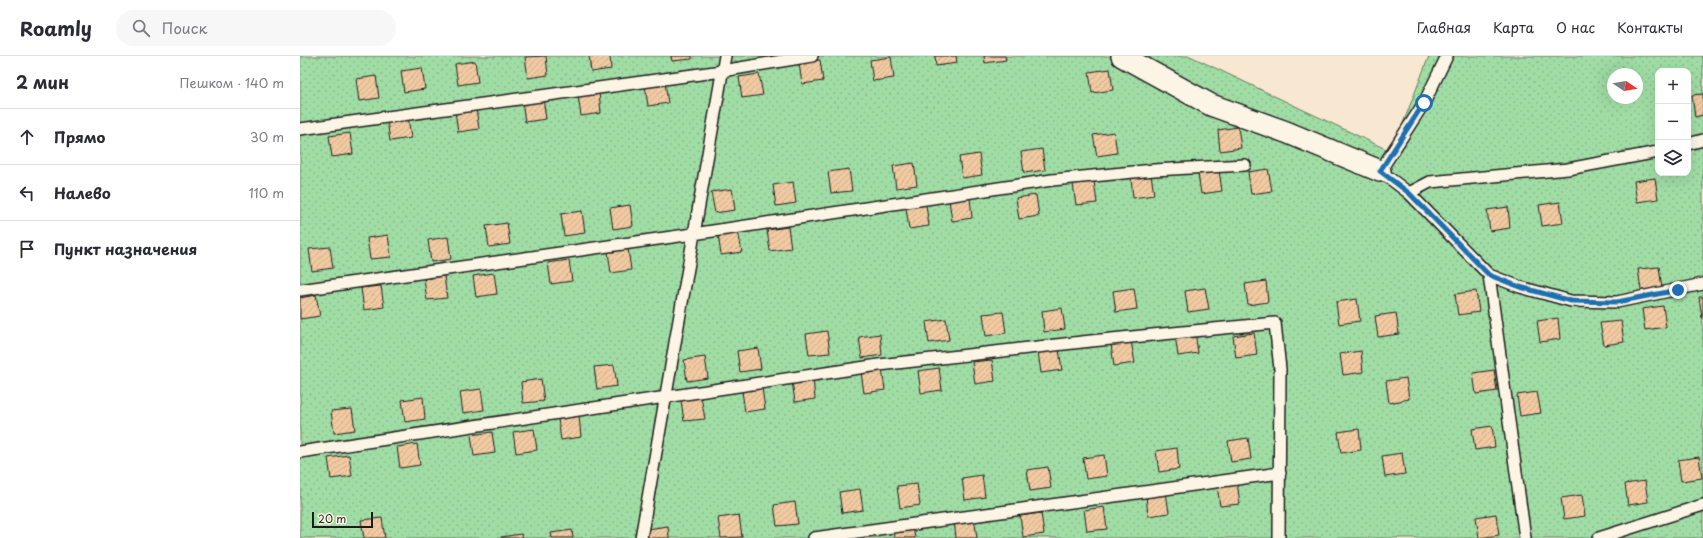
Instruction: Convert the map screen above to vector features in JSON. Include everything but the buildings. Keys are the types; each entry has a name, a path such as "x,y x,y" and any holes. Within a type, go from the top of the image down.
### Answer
{"street":[{"path":"1122,56 1211,105 1286,132 1380,171"}],"lane":[{"path":"641,538 725,56"},
{"path":"300,129 722,71 812,56"},
{"path":"1447,56 1424,103 1380,171 1409,193 1489,275 1520,287 1571,301 1617,302 1703,284"},
{"path":"1691,143 1703,140"},
{"path":"1409,193 1430,182 1568,169 1655,153"},
{"path":"300,290 693,234 1052,180 1154,170 1244,165"},
{"path":"1489,275 1525,538"},
{"path":"300,452 879,365 1091,341 1275,323 1280,369 1279,538"},
{"path":"814,538 1280,473"},
{"path":"1599,538 1703,505"}],"green space":[{"path":"300,56 1190,56 1392,152 1429,56 1703,56 1703,538 300,538"}],"route":[{"path":"1424,103 1380,171 1409,193 1489,275 1520,287 1571,301 1617,302 1678,290"}]}
